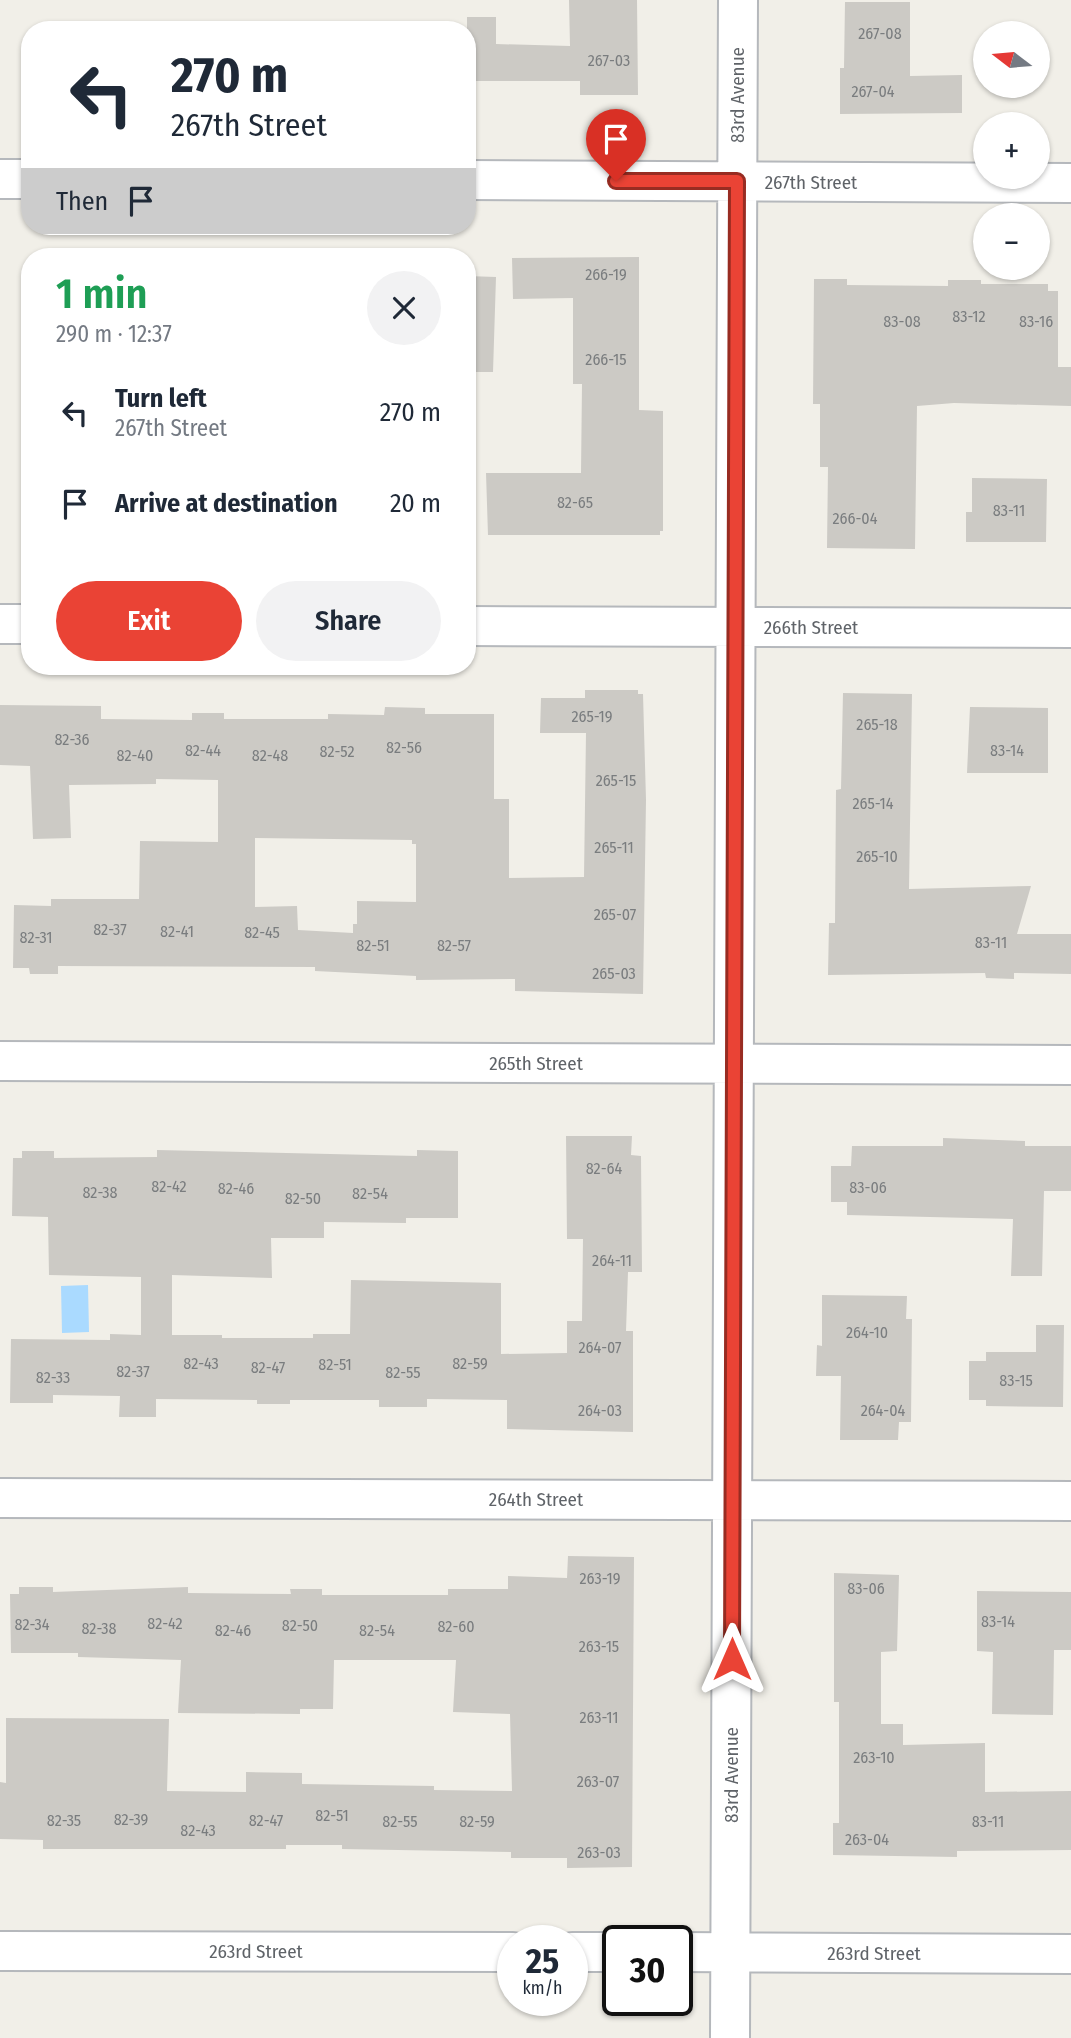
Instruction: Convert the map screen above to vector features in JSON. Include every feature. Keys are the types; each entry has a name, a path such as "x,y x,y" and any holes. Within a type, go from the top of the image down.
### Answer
{"street":[{"name":"83rd Avenue","path":"730,2038 738,0"},
{"path":"0,179 21,179"},
{"name":"267th Street","path":"476,180 1071,183"},
{"path":"0,624 21,624"},
{"name":"266th Street","path":"476,625 1071,628"},
{"name":"265th Street","path":"0,1061 1071,1065"},
{"name":"264th Street","path":"0,1497 1071,1501"},
{"name":"263rd Street","path":"0,1951 497,1952"},
{"name":"263rd Street","path":"693,1952 1071,1954"}],"water":[{"path":"88,1285 89,1332 62,1333 61,1286"}],"building":[{"path":"569,0 637,0 638,95 580,95 580,81 476,81 476,21 467,21 467,17 496,17 496,44 570,46"},
{"path":"845,2 910,2 910,76 962,75 962,113 840,114"},
{"path":"639,257 639,410 663,411 663,531 660,531 660,535 488,535 486,473 581,473 582,384 573,384 573,298 513,299 512,258"},
{"path":"476,276 496,277 493,372 476,372"},
{"path":"814,279 847,279 847,285 948,286 948,280 981,280 981,284 1048,284 1048,291 1058,291 1058,367 1071,367 1071,406 954,403 917,406 915,549 827,548 828,467 820,467 820,404 813,404"},
{"path":"972,478 1047,479 1046,542 966,542 966,512 972,512"},
{"path":"585,690 638,690 638,694 643,694 646,800 643,994 515,991 515,979 416,980 416,976 315,971 315,967 58,966 58,974 30,974 29,968 13,968 14,905 51,906 51,899 139,899 140,841 218,842 218,780 156,779 156,784 69,785 71,838 33,839 30,766 0,765 0,705 101,706 101,719 192,720 192,713 224,713 224,719 328,719 328,714 384,715 385,707 425,708 425,714 494,714 494,799 509,799 509,878 584,877 586,733 540,733 541,698 585,698","holes":["255,838 412,840 412,844 416,844 416,902 357,901 357,924 353,924 353,933 298,930 297,906 255,907"]},
{"path":"843,693 912,694 909,889 1031,886 1017,934 1071,934 1071,974 1014,973 1014,979 986,978 985,973 828,975 829,923 835,923 836,790 841,789"},
{"path":"970,707 1048,708 1048,773 967,773"},
{"path":"566,1136 632,1136 631,1155 641,1156 642,1272 628,1272 626,1331 633,1331 633,1432 507,1429 507,1400 427,1399 427,1407 379,1407 379,1400 290,1400 290,1404 257,1404 257,1400 156,1399 156,1417 119,1417 120,1396 53,1395 53,1403 10,1403 11,1339 110,1340 110,1334 141,1335 141,1277 49,1275 48,1217 12,1216 13,1158 22,1158 22,1151 54,1151 54,1158 157,1157 157,1150 417,1156 417,1150 458,1151 458,1218 406,1218 406,1223 324,1222 324,1238 271,1238 272,1278 172,1275 172,1335 313,1338 313,1334 350,1334 351,1280 501,1283 501,1354 567,1353 567,1321 582,1321 583,1239 567,1239"},
{"path":"943,1138 1025,1141 1025,1146 1071,1146 1071,1191 1044,1191 1042,1276 1011,1276 1013,1219 847,1215 847,1202 831,1202 831,1166 851,1166 852,1146 943,1146"},
{"path":"822,1295 907,1296 906,1319 912,1319 911,1422 899,1422 898,1440 840,1440 841,1376 816,1376 817,1345 822,1346"},
{"path":"1036,1325 1064,1325 1063,1407 986,1406 986,1400 969,1400 969,1361 986,1361 986,1352 1036,1352"},
{"path":"568,1556 634,1557 632,1867 567,1868 567,1858 511,1858 511,1852 342,1849 342,1845 286,1845 286,1849 43,1849 43,1840 0,1839 0,1782 6,1783 6,1718 169,1719 167,1791 246,1792 246,1772 302,1773 302,1784 434,1786 434,1790 512,1791 510,1714 453,1712 456,1660 334,1660 333,1709 300,1709 300,1714 178,1713 181,1660 78,1657 78,1653 11,1653 10,1594 19,1594 19,1587 53,1587 53,1592 188,1587 188,1593 291,1594 290,1589 322,1589 322,1595 448,1595 448,1589 508,1589 508,1576 567,1578"},
{"path":"834,1573 899,1575 897,1651 881,1652 881,1724 903,1724 903,1745 985,1743 985,1792 1071,1791 1071,1850 957,1851 957,1857 833,1855 833,1823 839,1823 839,1702 834,1702"},
{"path":"977,1591 1071,1592 1071,1650 1054,1650 1053,1715 992,1714 993,1652 977,1651"}],"route":[{"path":"616,181 737,181 732,1659"}]}
